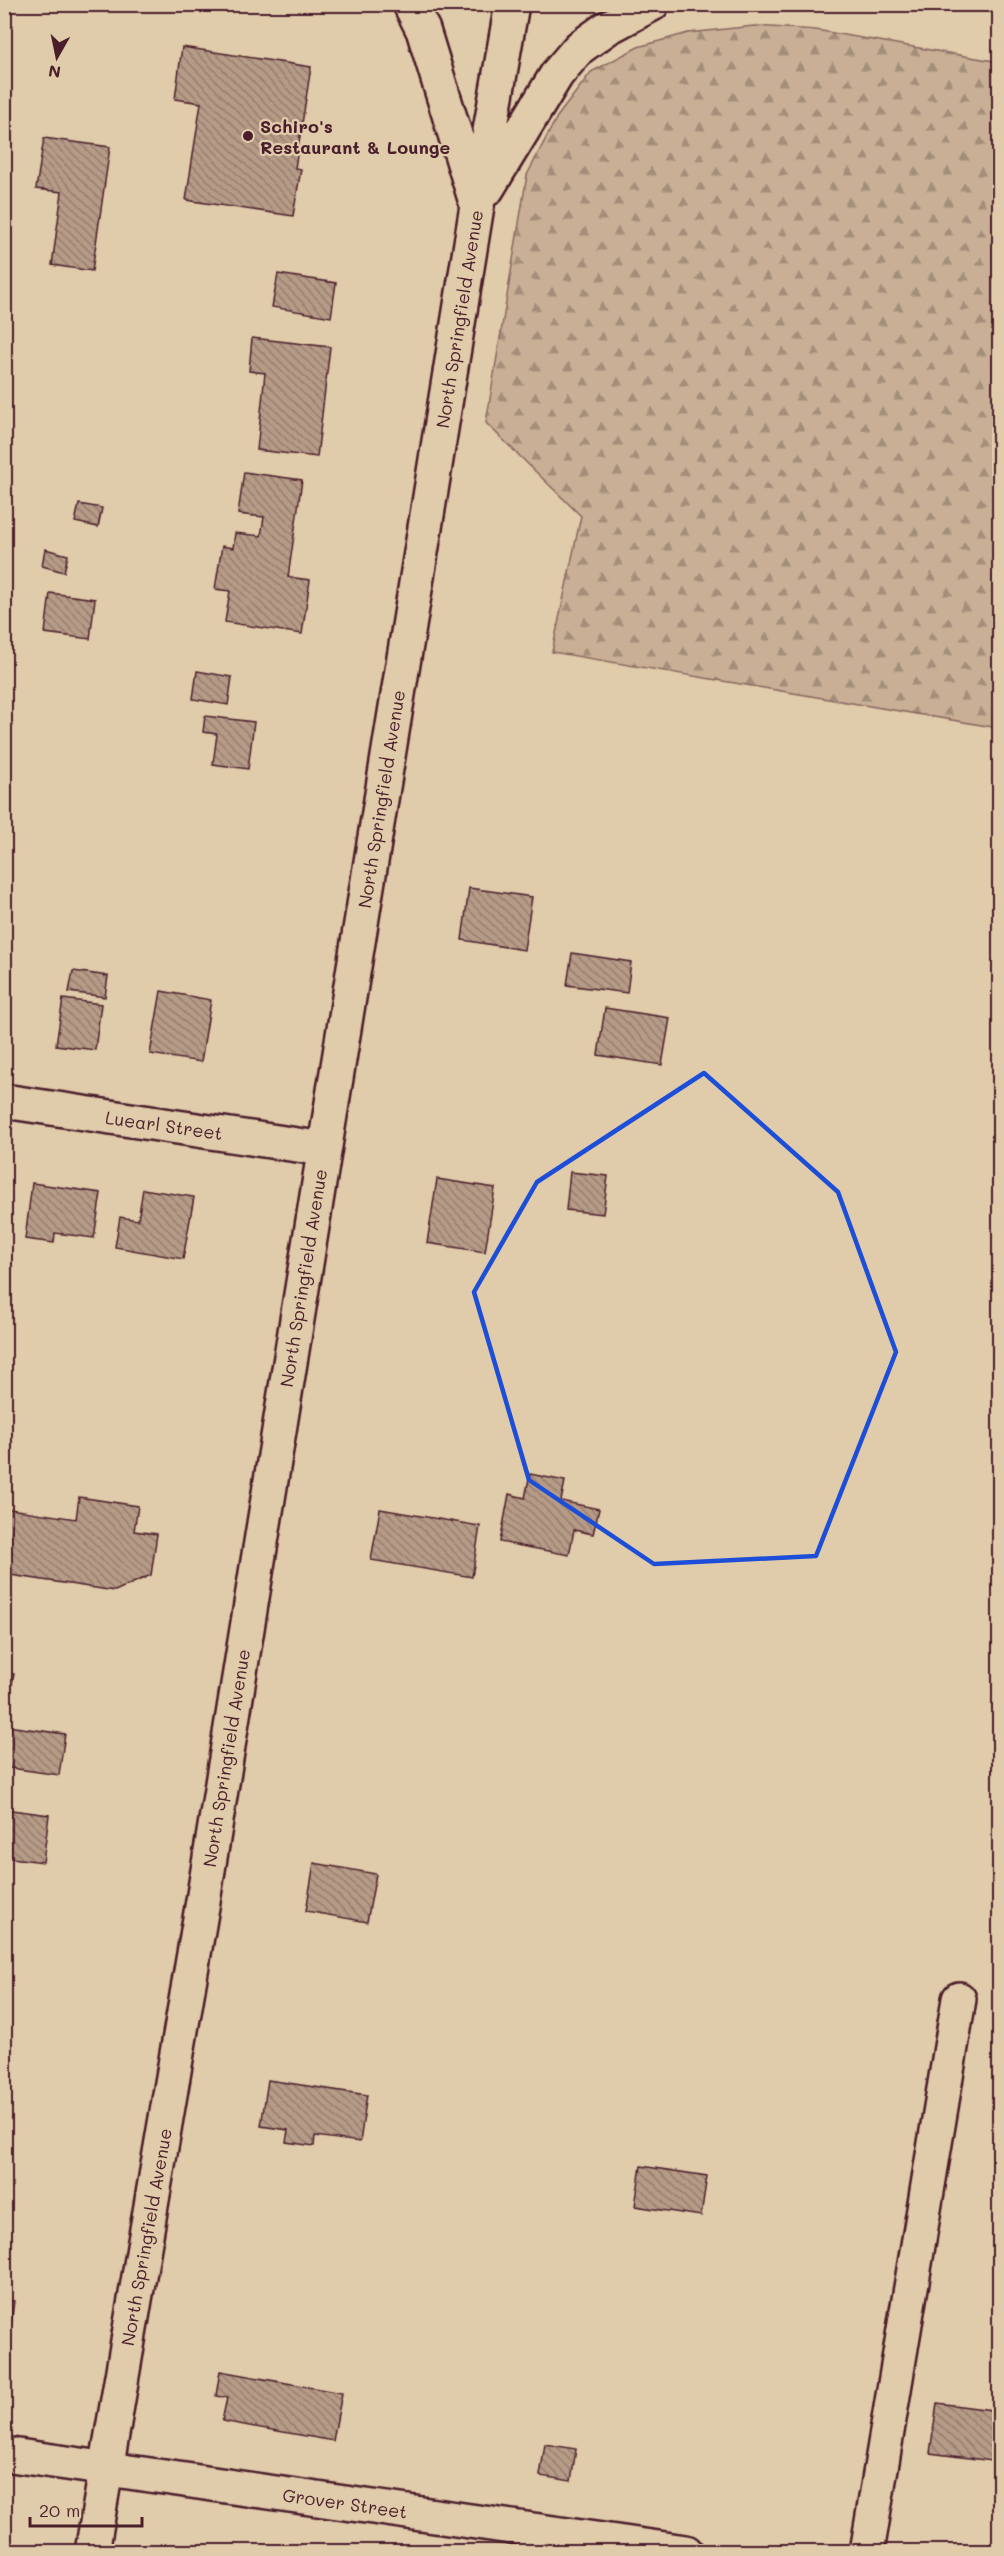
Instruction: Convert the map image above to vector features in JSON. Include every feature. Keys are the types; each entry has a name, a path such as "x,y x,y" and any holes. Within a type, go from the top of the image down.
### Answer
{"main road":[{"path":"410,4 423,30 477,206"},
{"name":"North Springfield Avenue","path":"92,2552 205,1889 477,206 512,4"},
{"path":"477,206 564,65 579,48 607,28 652,4"},
{"name":"Luearl Street","path":"4,1101 324,1149"},
{"path":"867,2552 959,1999"},
{"name":"Grover Street","path":"4,2454 686,2552"}],"highlighted area":[{"path":"704,1073 838,1192 896,1352 816,1556 654,1564 529,1480 474,1292 537,1182"}],"green space":[{"path":"754,26 816,30 999,62 999,728 552,652 581,516 486,423 527,175 557,117 591,72 638,47 688,33"}],"building":[{"name":"Schiro's Restaurant & Lounge","path":"182,47 311,67 295,168 301,169 293,216 186,200 201,103 175,99"},
{"path":"44,138 110,147 92,271 52,265 62,192 36,189"},
{"path":"278,274 336,283 331,317 272,307"},
{"path":"252,338 330,347 317,457 257,450 265,373 249,371"},
{"path":"4,450 9,451 4,482"},
{"path":"244,472 302,480 288,577 310,580 302,634 225,622 230,591 215,589 222,546 233,548 235,533 261,536 264,517 238,514"},
{"path":"79,504 102,508 98,527 75,522"},
{"path":"45,549 68,555 64,572 42,566"},
{"path":"50,593 95,599 90,639 45,633"},
{"path":"197,671 232,677 228,705 193,699"},
{"path":"205,716 254,722 248,769 213,764 217,734 203,732"},
{"path":"469,888 532,897 524,950 462,940"},
{"path":"572,953 631,962 627,993 567,985"},
{"path":"73,971 108,976 105,997 69,992"},
{"path":"161,991 211,1000 201,1062 150,1054"},
{"path":"63,999 101,1004 95,1050 56,1045"},
{"path":"605,1008 670,1018 662,1065 598,1055"},
{"path":"570,1172 608,1176 603,1214 566,1210"},
{"path":"437,1179 495,1188 485,1252 427,1243"},
{"path":"32,1183 101,1193 94,1238 55,1233 54,1243 25,1239"},
{"path":"143,1189 194,1197 183,1259 115,1247 120,1217 138,1220"},
{"path":"530,1474 565,1481 561,1501 599,1509 593,1534 574,1530 569,1555 500,1542 509,1494 525,1498"},
{"path":"79,1497 138,1506 134,1531 157,1534 151,1575 115,1591 4,1574 4,1508 76,1519"},
{"path":"380,1509 480,1526 472,1577 371,1560"},
{"path":"4,1672 14,1674 7,1707 4,1707"},
{"path":"7,1726 65,1734 59,1775 4,1767"},
{"path":"4,1809 49,1815 43,1862 4,1857"},
{"path":"314,1863 376,1874 367,1922 306,1911"},
{"path":"268,2080 367,2095 360,2142 315,2136 314,2146 286,2142 288,2130 261,2126"},
{"path":"641,2166 707,2176 701,2216 635,2206"},
{"path":"4,2300 14,2301 8,2348 4,2347"},
{"path":"220,2371 342,2393 333,2441 222,2421 227,2398 216,2396"},
{"path":"937,2403 1000,2411 1000,2462 930,2453"},
{"path":"545,2444 576,2449 571,2481 540,2476"}],"place":[{"name":"Schiro's Restaurant & Lounge","path":"248,136"}]}
